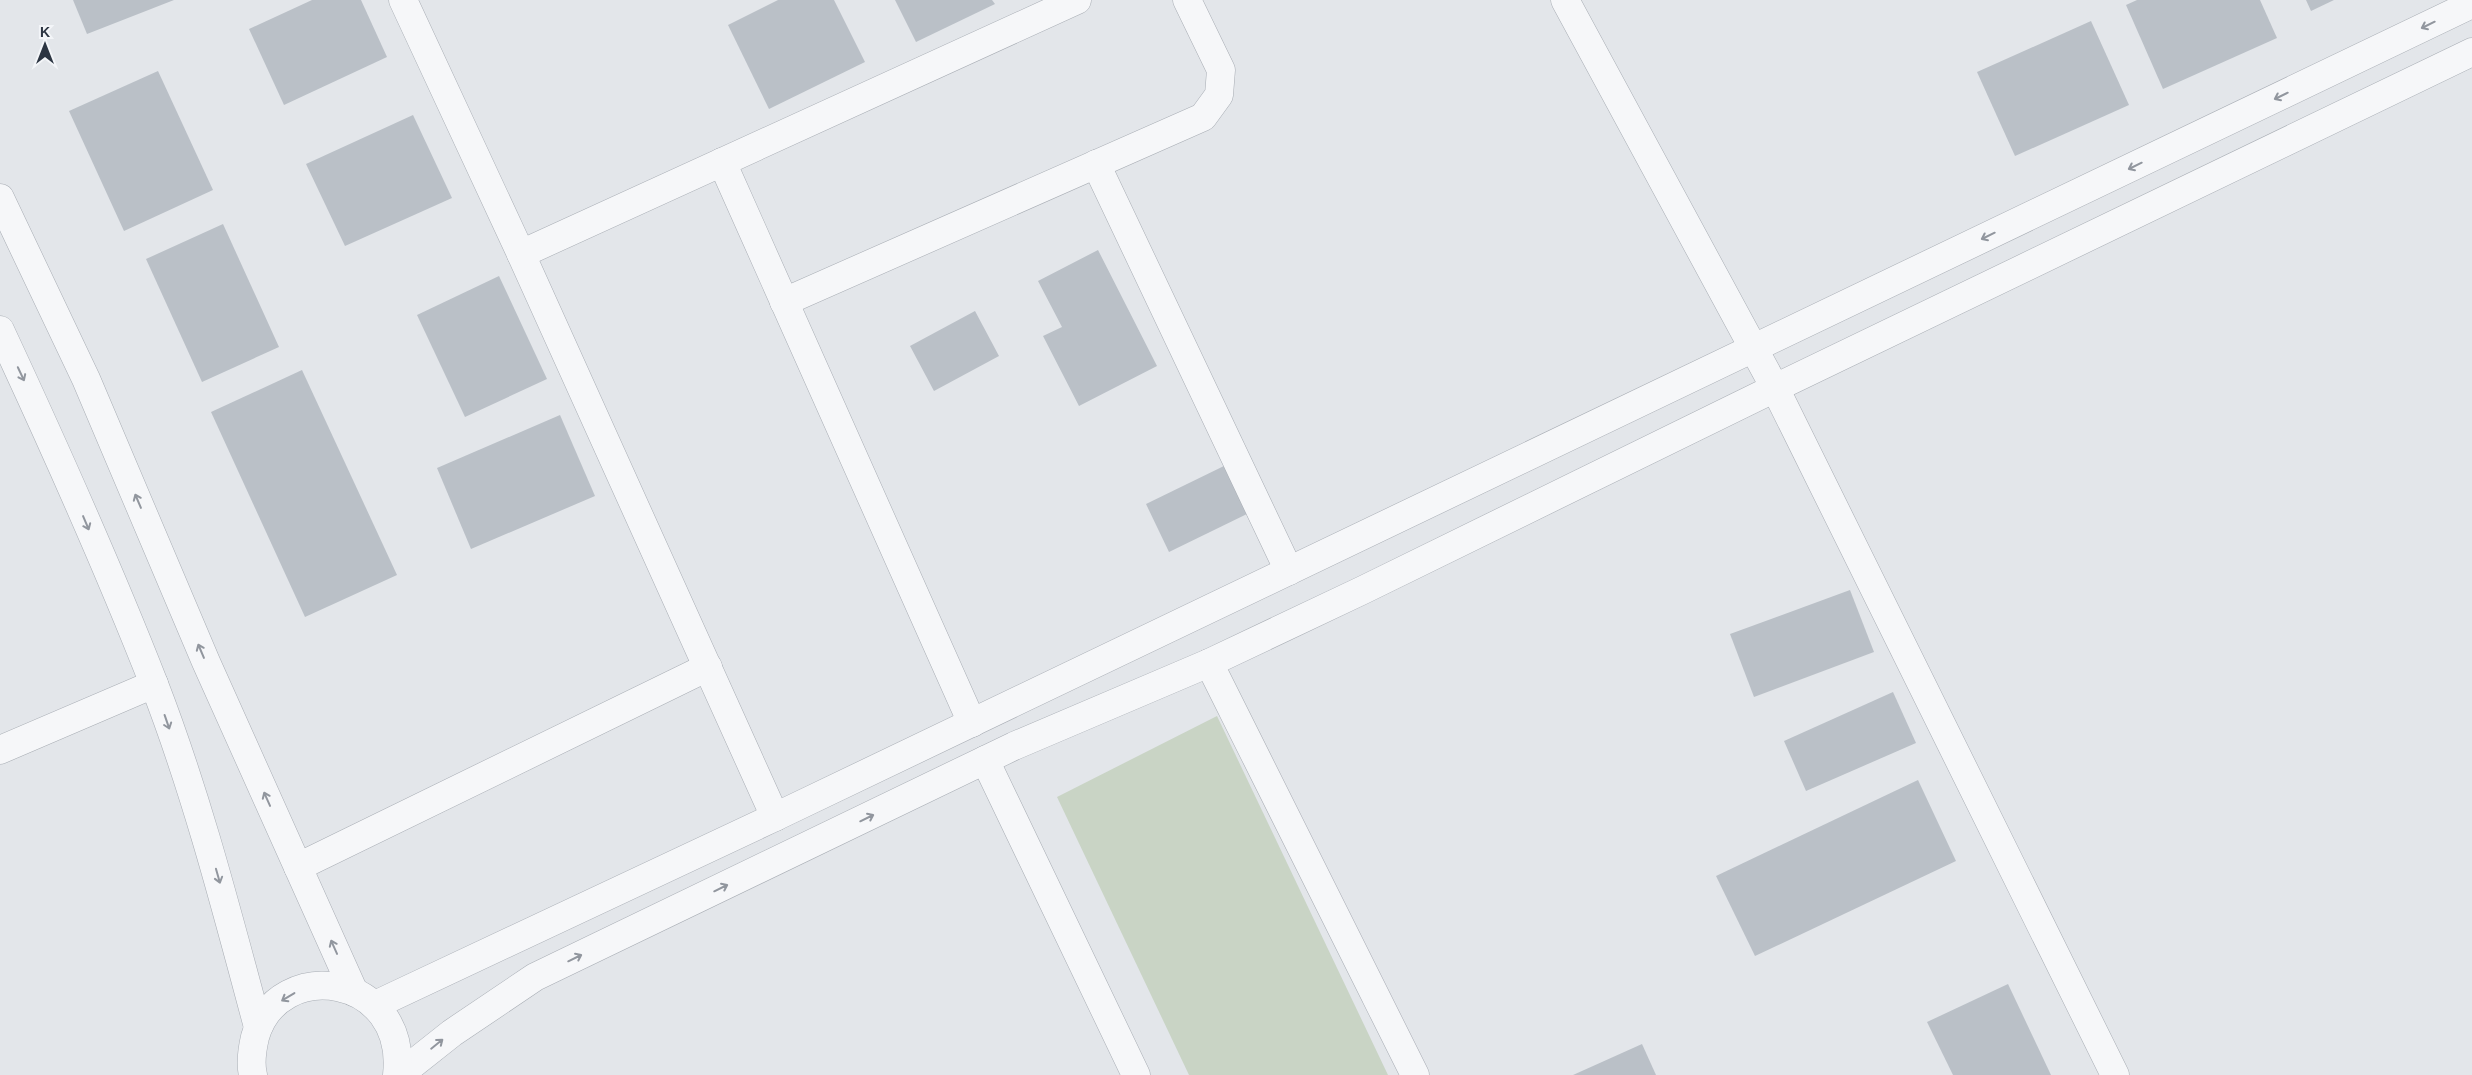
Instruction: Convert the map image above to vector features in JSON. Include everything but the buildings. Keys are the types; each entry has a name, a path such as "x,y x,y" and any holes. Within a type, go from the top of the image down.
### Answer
{"street":[{"path":"403,0 521,254 775,817"},
{"path":"521,254 1077,0"},
{"path":"784,302 1202,118 1219,95 1221,70 1187,0"},
{"path":"1565,0 1775,388 2115,1075"},
{"path":"253,1075 252,1050 258,1027 271,1009 289,995 310,987 332,986 365,998 775,817 2472,4"},
{"path":"398,1075 452,1033 536,977 1014,746 1209,663 2472,52"},
{"path":"722,162 972,723"},
{"path":"1096,164 1289,571"},
{"path":"0,198 86,379 206,662 298,867 365,998 390,1024 397,1041 398,1075"},
{"path":"0,330 46,428 154,684 217,872 258,1027"},
{"path":"1209,663 1415,1075"},
{"path":"298,867 708,667"},
{"path":"0,750 154,684"},
{"path":"985,760 1136,1075"}],"green space":[{"path":"1217,716 1388,1075 1189,1075 1057,797"}]}
